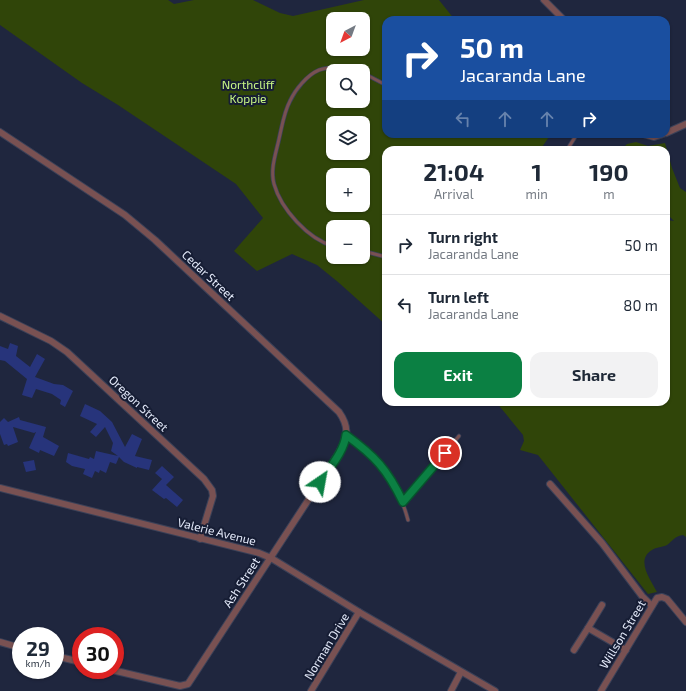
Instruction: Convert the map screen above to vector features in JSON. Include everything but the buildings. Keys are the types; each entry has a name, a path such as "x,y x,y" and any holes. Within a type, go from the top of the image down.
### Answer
{"street":[{"path":"544,0 560,16"},
{"path":"670,131 686,124"},
{"name":"Cedar Street","path":"0,132 125,215 155,240 338,412 344,419 347,429 346,435"},
{"name":"Oregon Street","path":"0,316 50,341 67,352 204,479 212,490 213,496 200,539"},
{"name":"Ash Street","path":"124,673 180,686 185,686 192,679 328,470 343,446 346,435"},
{"path":"550,484 602,543 642,596 651,605"},
{"name":"Valerie Avenue","path":"0,488 259,553 270,558 358,612 496,691"},
{"name":"Willson Street","path":"601,691 651,605 658,597 667,599 686,622"},
{"path":"574,650 602,604"},
{"name":"Norman Drive","path":"311,691 358,612"},
{"path":"588,628 626,650"},
{"path":"0,642 12,645"},
{"path":"451,691 461,672"}],"lane":[{"path":"326,69 318,70 307,78 294,93 289,102 273,164 274,183 277,192 296,221 311,235 326,243"},
{"path":"370,77 382,83"},
{"path":"370,253 382,256"},
{"path":"346,435 368,451 379,462 390,478 403,502 408,520"},
{"path":"403,502 459,436"}],"green space":[{"name":"Northcliff Koppie","path":"0,0 168,0 174,4 194,0 253,0 280,13 293,16 364,0 439,0 452,16 382,16 382,138 548,138 543,146 382,146 382,321 317,265 292,254 257,271 234,251 263,218 236,184 118,105 82,83 0,25"},
{"path":"636,142 648,146 625,146"},
{"path":"665,143 666,146 648,146"},
{"path":"670,161 680,188 686,192 686,537 683,535 677,537 667,545 654,549 647,554 645,559 646,570 657,592 648,594 538,455 520,450 524,441 523,435 499,406 670,406 670,220 674,221 670,217"}],"route":[{"path":"320,482 338,456 346,435 368,451 379,462 398,491 403,502 445,453"}]}
